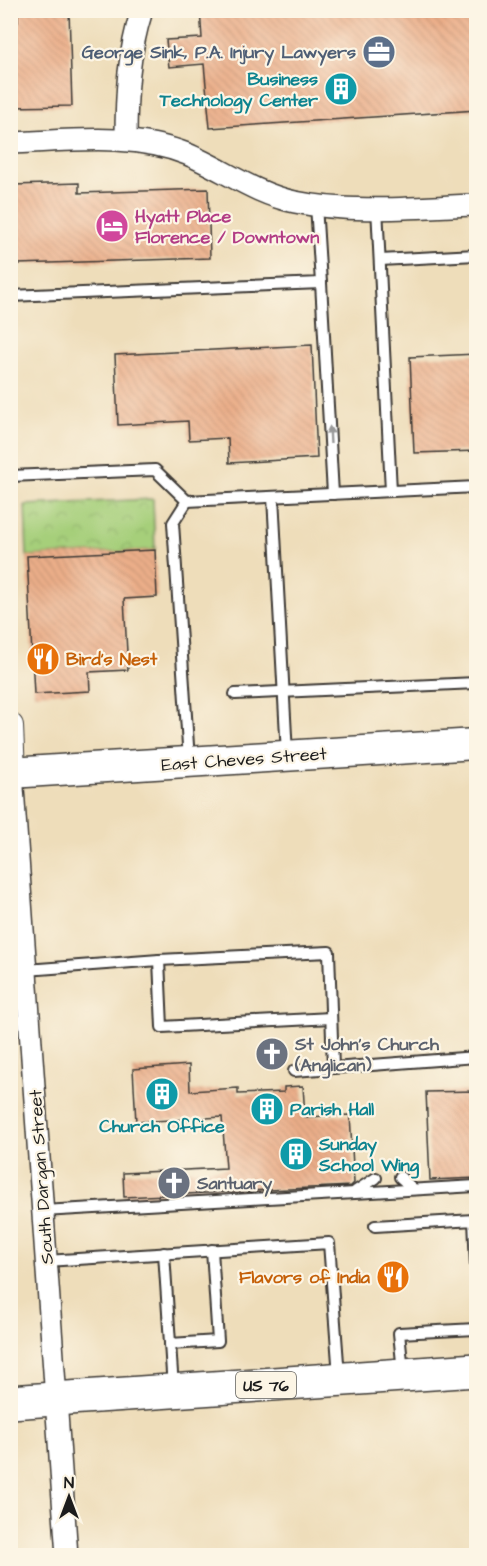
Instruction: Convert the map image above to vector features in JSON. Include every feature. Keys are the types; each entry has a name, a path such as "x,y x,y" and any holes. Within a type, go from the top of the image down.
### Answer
{"highway":[{"name":"US 76","path":"10,1402 477,1370"}],"main road":[{"name":"East Cheves Street","path":"11,773 477,744"}],"street":[{"path":"126,140 127,84 131,50 141,10"},
{"path":"10,143 126,140 185,153 257,189 294,202 316,205 377,207 477,205"},
{"name":"South Dargan Street","path":"10,726 11,773 68,1556"}],"lane":[{"path":"316,205 333,494"},
{"path":"377,207 391,491"},
{"path":"380,260 477,255"},
{"path":"10,296 321,283"},
{"path":"10,476 155,470 187,501 477,487"},
{"path":"273,497 287,756"},
{"path":"187,501 173,523 189,762"},
{"path":"235,694 477,683"},
{"path":"26,970 159,960 329,952 333,1068"},
{"path":"159,960 162,1027 331,1018"},
{"path":"294,1071 477,1057"},
{"path":"400,1177 412,1189"},
{"path":"353,1193 376,1178"},
{"path":"43,1211 477,1186"},
{"path":"375,1226 474,1220 477,1267"},
{"path":"46,1261 329,1243 339,1380"},
{"path":"170,1344 218,1341 210,1316 208,1278 212,1250"},
{"path":"164,1253 170,1280 173,1391"},
{"path":"404,1375 399,1333 477,1329"}],"green space":[{"path":"153,499 155,550 27,556 25,505"}],"building":[{"path":"18,10 69,10 72,106 10,107 10,22 18,22"},
{"name":"Business Technology Center","path":"200,10 477,10 477,110 210,128 204,64 169,67 166,40 202,38"},
{"name":"Hyatt Place Florence / Downtown","path":"79,183 79,193 208,189 210,258 17,264 14,185"},
{"path":"312,345 317,458 229,463 228,438 189,440 188,421 118,425 115,355"},
{"path":"477,354 477,451 414,453 410,357"},
{"path":"155,550 157,597 124,599 128,670 89,672 90,691 34,694 27,556"},
{"path":"189,1065 190,1091 238,1088 238,1094 284,1092 284,1087 303,1086 305,1117 350,1115 354,1183 351,1186 124,1197 123,1173 226,1168 222,1117 136,1122 133,1069"},
{"path":"476,1091 477,1178 430,1180 426,1092"}],"place":[{"name":"George Sink, P.A. Injury Lawyers","path":"379,52"},
{"name":"Business Technology Center","path":"341,89"},
{"name":"Hyatt Place Florence / Downtown","path":"112,226"},
{"name":"Bird's Nest","path":"43,659"},
{"name":"St John's Church (Anglican)","path":"272,1054"},
{"name":"Church Office","path":"162,1094"},
{"name":"Parish Hall","path":"267,1109"},
{"name":"Sunday School Wing","path":"296,1154"},
{"name":"Santuary","path":"174,1183"},
{"name":"Flavors of India","path":"393,1277"}]}
